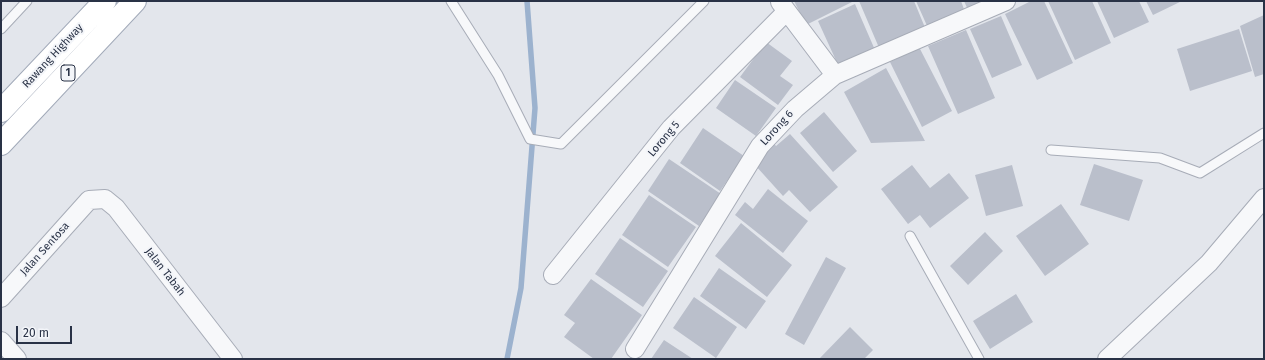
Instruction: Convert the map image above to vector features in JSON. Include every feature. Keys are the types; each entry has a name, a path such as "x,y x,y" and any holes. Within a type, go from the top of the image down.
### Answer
{"main road":[{"name":"Rawang Highway","path":"1,111 105,1"},
{"name":"Rawang Highway","path":"1,144 135,1"}],"street":[{"name":"Lorong 6","path":"635,350 760,146 795,108 835,75 1006,1"},
{"path":"783,6 835,75"},
{"name":"Lorong 5","path":"553,276 671,128 783,6"},
{"path":"1107,359 1209,263 1264,198"},
{"name":"Jalan Tabah","path":"89,200 104,199 116,208 233,359"},
{"name":"Jalan Sentosa","path":"1,298 89,200"},
{"path":"1,341 17,359"}],"lane":[{"path":"1,29 27,1"},
{"path":"451,1 498,75 530,139 561,144 704,1"},
{"path":"1051,150 1160,158 1200,173 1264,133"},
{"path":"910,236 979,359"}],"building":[{"path":"794,1 851,1 852,2 806,25"},
{"path":"859,1 914,1 926,30 880,50"},
{"path":"916,1 961,1 965,12 928,28"},
{"path":"964,1 986,1 968,10"},
{"path":"1031,1 1044,1 1073,63 1037,80 1005,14"},
{"path":"1048,1 1092,1 1111,43 1075,60"},
{"path":"1097,1 1139,1 1149,22 1114,38"},
{"path":"1146,1 1182,1 1153,15"},
{"path":"855,4 875,50 839,67 818,21"},
{"path":"1264,15 1264,74 1255,77 1240,26"},
{"path":"1001,16 1022,65 992,78 970,29"},
{"path":"1239,29 1252,71 1190,91 1177,49"},
{"path":"966,30 995,98 958,114 928,46"},
{"path":"766,42 792,61 780,76 793,85 778,105 740,77"},
{"path":"919,47 952,111 922,127 890,62"},
{"path":"886,68 925,141 871,143 844,92"},
{"path":"735,80 776,108 756,136 716,108"},
{"path":"824,112 857,151 833,172 800,133"},
{"path":"703,128 744,156 720,191 680,163"},
{"path":"790,134 838,187 810,212 789,190 783,196 755,165 772,141 776,146"},
{"path":"669,159 721,194 699,226 648,191"},
{"path":"1094,164 1143,180 1129,221 1080,205"},
{"path":"912,165 930,188 949,173 969,198 930,228 920,215 908,224 881,189"},
{"path":"1012,165 1023,206 986,216 975,175"},
{"path":"768,189 808,221 783,253 735,215 745,202 753,209"},
{"path":"649,195 696,227 668,267 622,235"},
{"path":"1061,204 1089,244 1045,276 1016,236"},
{"path":"741,223 792,265 767,297 715,256"},
{"path":"985,232 1003,251 968,285 950,266"},
{"path":"620,238 668,271 643,307 595,274"},
{"path":"826,257 846,268 804,345 785,334"},
{"path":"719,268 766,301 746,329 700,296"},
{"path":"591,279 642,315 611,359 594,359 564,337 575,323 564,315"},
{"path":"1016,294 1033,322 990,349 973,321"},
{"path":"694,297 737,327 716,358 673,328"},
{"path":"850,327 873,350 864,359 819,359"},
{"path":"664,340 693,359 651,359"}],"waterway":[{"path":"507,359 521,288 535,108 527,1"}]}
